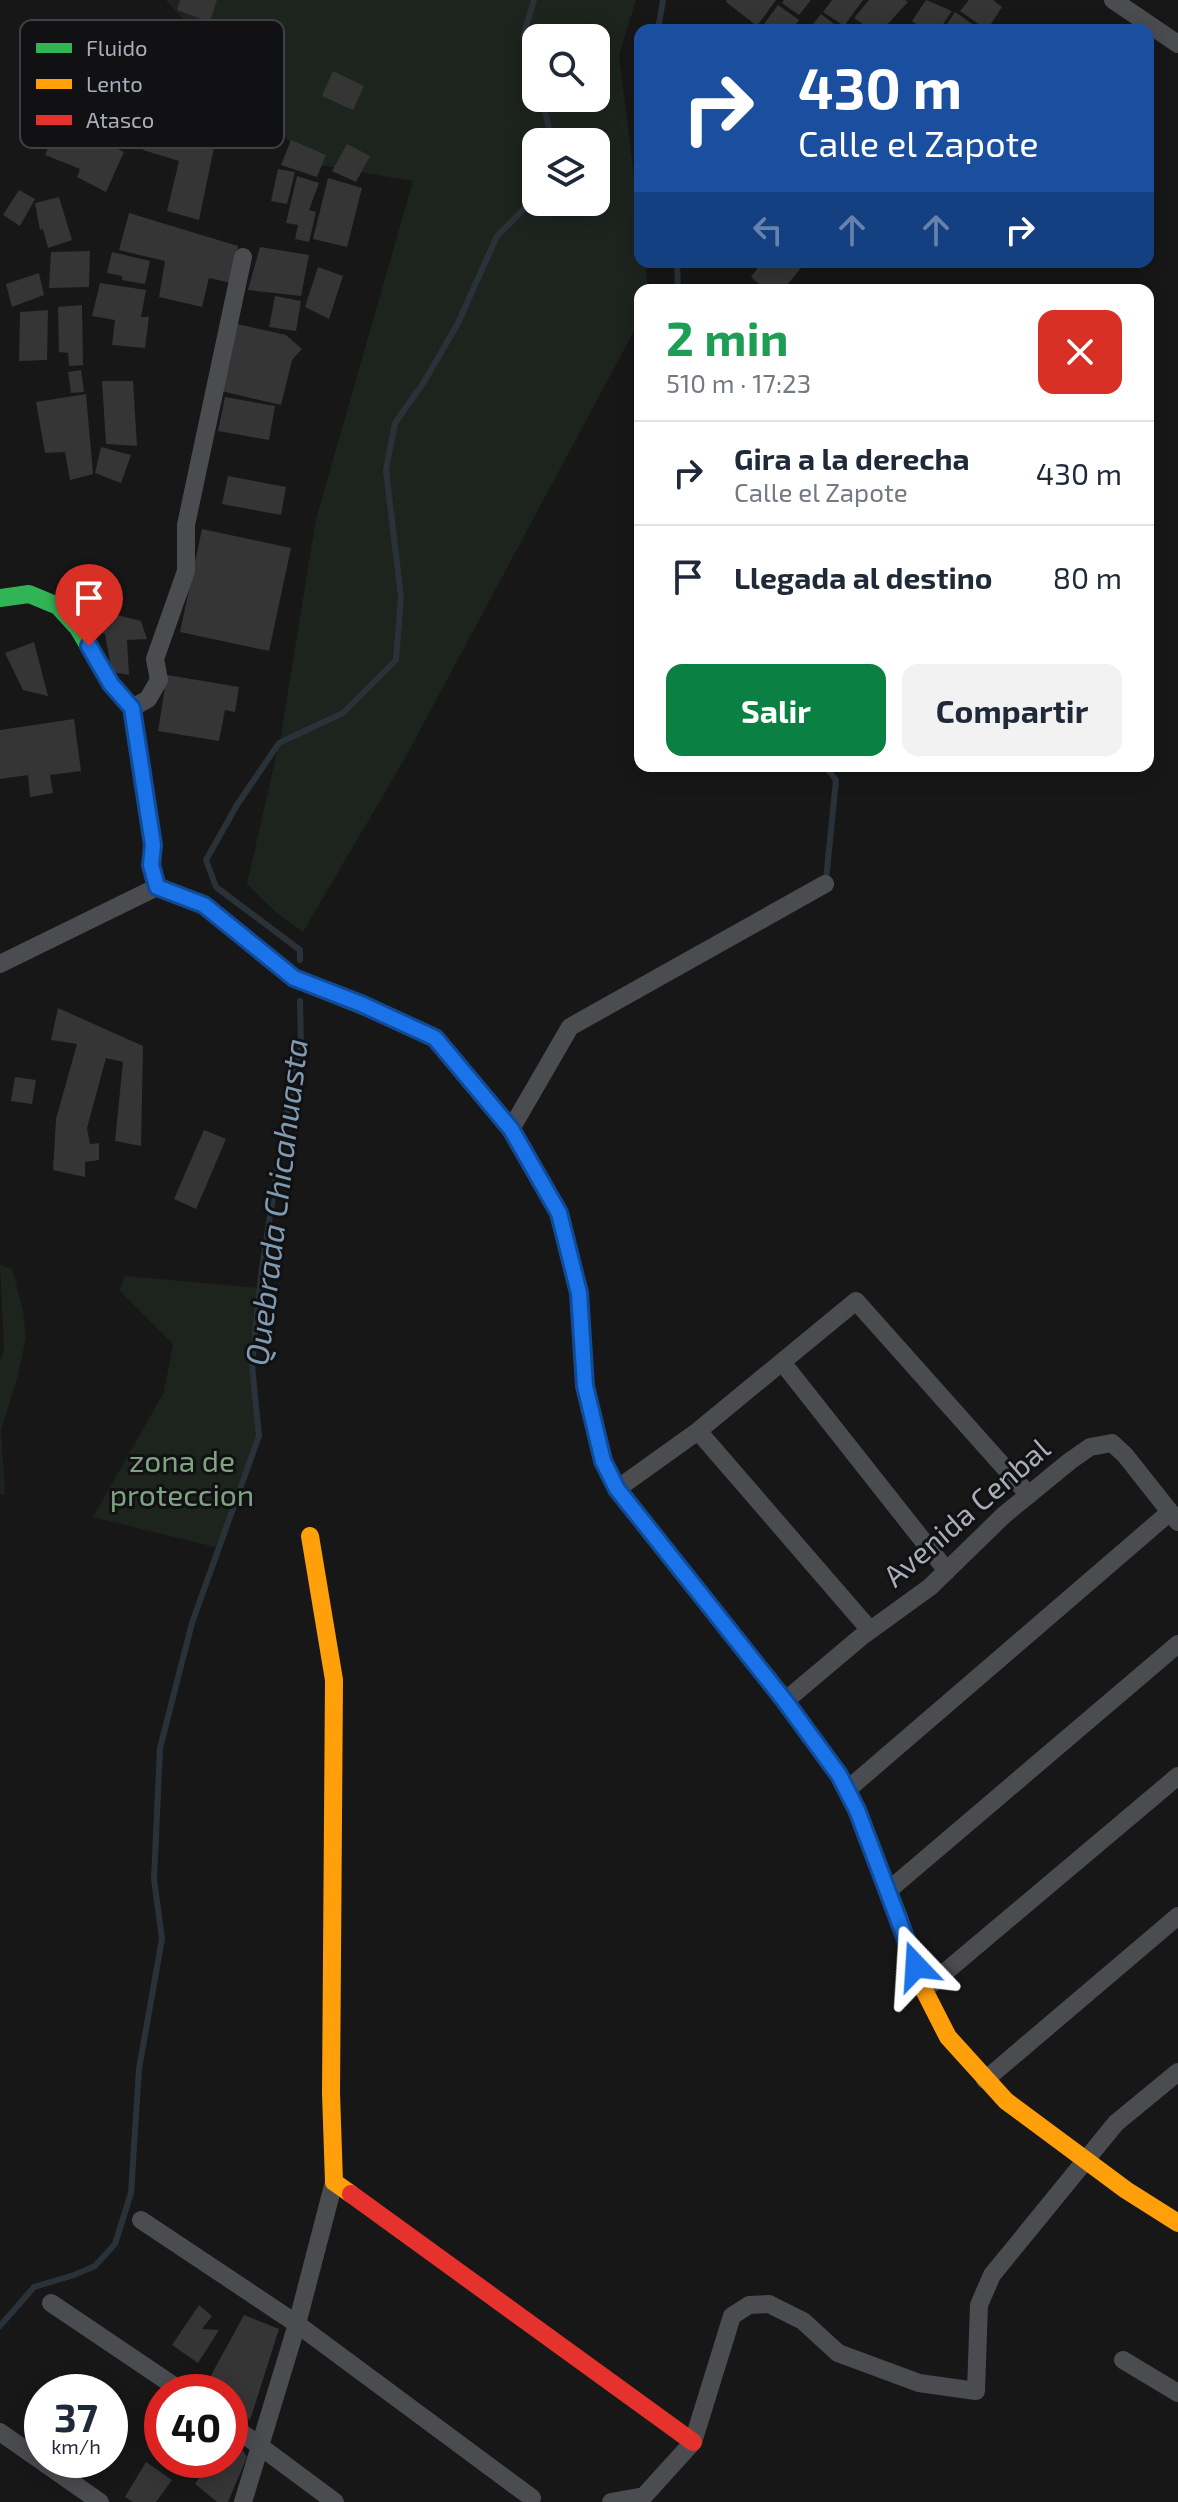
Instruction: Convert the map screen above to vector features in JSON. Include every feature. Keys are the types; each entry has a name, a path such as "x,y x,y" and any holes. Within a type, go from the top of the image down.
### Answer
{"street":[{"path":"1113,0 1148,24"},
{"path":"1154,28 1178,44"},
{"path":"132,708 148,699 159,680 155,659 186,571 186,525 243,257"},
{"path":"0,598 29,594 58,606 78,628 111,684 132,708 153,845 151,865 157,887"},
{"path":"511,1129 570,1027 825,884"},
{"path":"0,964 157,887 204,905 294,978 435,1038 511,1129 559,1213 579,1293 585,1386 603,1461 617,1489 785,1701 839,1775 889,1890 924,1990 948,2037 1013,2107 1178,2223"},
{"path":"617,1489 698,1431 856,1301 1029,1495"},
{"path":"782,1362 947,1571"},
{"path":"698,1431 870,1630"},
{"name":"Avenida Cenbal","path":"785,1701 870,1630 930,1587 1029,1495 1090,1447 1112,1443 1174,1517"},
{"path":"847,1790 1174,1517"},
{"path":"243,2502 297,2324 334,2182 331,2093 334,1680 310,1536"},
{"path":"889,1890 1178,1644"},
{"path":"924,1990 1178,1776"},
{"path":"985,2080 1178,1916"},
{"path":"611,2502 644,2496 693,2442 732,2316 749,2305 769,2304 803,2321 838,2353 919,2383 976,2391 979,2305 992,2275 1116,2123 1178,2072"},
{"path":"334,2182 693,2442"},
{"path":"141,2220 297,2324 534,2501"},
{"path":"51,2303 156,2374"},
{"path":"1123,2360 1178,2393"},
{"path":"0,2432 100,2502"},
{"path":"248,2436 335,2502"}],"green space":[{"path":"166,0 636,0 619,55 634,175 634,268 646,268 647,284 634,284 634,331 405,758 303,932 277,913 247,884 281,735 316,519 413,181 308,163 284,135 284,20 183,20"},
{"path":"0,1265 12,1269 23,1310 26,1338 1,1430 5,1495 0,1494 0,1363 4,1350"},
{"name":"zona de proteccion","path":"125,1276 260,1288 252,1365 258,1440 219,1548 93,1517 164,1392 173,1344 119,1290"}],"building":[{"path":"180,0 217,0 211,20 177,10"},
{"path":"727,0 776,0 758,24"},
{"path":"784,0 811,0 799,15 782,3"},
{"path":"832,0 863,0 845,24 823,12"},
{"path":"869,0 908,2 888,24 862,24 854,18"},
{"path":"926,0 952,11 943,24 916,24 912,21"},
{"path":"969,0 993,0 1002,7 991,24 978,24 960,11"},
{"path":"778,5 799,20 796,24 764,24"},
{"path":"955,12 972,24 947,24"},
{"path":"821,14 834,24 813,24"},
{"path":"333,71 364,86 353,110 322,96"},
{"path":"291,140 326,155 317,177 281,165"},
{"path":"347,144 370,156 356,182 332,171"},
{"path":"48,148 116,148 124,152 106,192 77,177 80,169 45,155"},
{"path":"214,148 199,220 167,211 179,161 143,150"},
{"path":"278,169 295,172 287,204 271,201"},
{"path":"297,176 319,183 309,210 316,212 309,242 295,239 298,225 286,223"},
{"path":"328,178 362,188 347,247 313,239"},
{"path":"19,190 35,199 20,226 3,215"},
{"path":"59,197 72,240 48,248 43,229 40,230 35,203"},
{"path":"129,213 238,246 231,283 209,278 202,307 159,297 165,261 119,250"},
{"path":"260,247 309,255 301,296 248,290"},
{"path":"90,251 89,287 49,288 51,252"},
{"path":"112,252 150,261 145,284 122,280 122,276 107,273"},
{"path":"318,267 343,276 329,319 305,307"},
{"path":"758,268 801,268 788,284 759,284 751,277"},
{"path":"39,273 44,295 12,307 6,284"},
{"path":"100,283 146,290 141,317 149,317 145,348 112,345 115,320 92,316"},
{"path":"275,296 301,301 296,331 269,327"},
{"path":"82,305 83,365 69,366 68,353 59,352 58,307"},
{"path":"48,310 47,360 19,361 20,312"},
{"path":"237,324 286,335 302,349 292,360 281,405 221,391"},
{"path":"81,370 84,392 71,393 68,372"},
{"path":"102,381 133,381 137,446 106,444"},
{"path":"86,394 93,474 70,480 65,452 45,453 36,402"},
{"path":"225,397 275,406 269,440 218,431"},
{"path":"101,447 131,455 121,483 95,473"},
{"path":"228,476 286,487 281,515 222,504"},
{"path":"202,529 291,548 269,651 180,632"},
{"path":"80,595 111,603 109,613 141,621 147,639 127,640 129,675 112,672 105,634 89,629"},
{"path":"34,642 48,696 23,690 5,653"},
{"path":"167,675 239,687 235,712 225,710 219,741 158,731"},
{"path":"74,719 81,771 50,775 53,793 30,797 28,775 0,779 0,730"},
{"path":"58,1008 143,1046 141,1146 115,1141 123,1062 106,1058 87,1128 90,1144 99,1143 99,1160 85,1162 85,1177 53,1170 56,1119 77,1044 51,1040"},
{"path":"15,1077 36,1080 32,1104 11,1101"},
{"path":"204,1130 226,1139 196,1209 174,1199"},
{"path":"199,2305 212,2316 202,2329 219,2330 198,2363 172,2345"},
{"path":"244,2315 279,2329 250,2420 248,2374 212,2374"},
{"path":"144,2465 144,2478 172,2480 156,2502 133,2502 125,2497"},
{"path":"199,2478 238,2478 228,2502 217,2502 195,2484"}],"waterway":[{"name":"Quebrada Chicahuasta","path":"527,24 534,0"},
{"path":"659,24 663,0"},
{"name":"Quebrada Chicahuasta","path":"545,112 549,128"},
{"name":"Quebrada Chicahuasta","path":"300,960 300,950 216,887 206,860 237,805 279,743 343,713 396,660 401,597 386,470 395,423 424,382 458,323 497,236 522,211"},
{"path":"677,268 678,284"},
{"path":"826,880 836,780 830,772"},
{"name":"Quebrada Chicahuasta","path":"0,2326 34,2287 95,2266 115,2244 131,2193 139,2069 162,1939 154,1879 160,1748 192,1623 259,1436 252,1365 262,1268 282,1138 301,1044 300,1001"}],"traffic: fast":[{"path":"0,598 29,594 58,606 78,628 111,684 132,708 153,845 151,865 157,887 204,905 294,978 388,1016"},
{"path":"605,1466 617,1489 785,1701 839,1775 857,1810 898,1916"}],"traffic: slow":[{"path":"310,1536 334,1680 331,2093 334,2182 351,2194"},
{"path":"898,1916 924,1990 948,2037 1006,2101 1126,2190 1178,2223"}],"traffic: jam":[{"path":"388,1016 435,1038 511,1129 559,1213 579,1293 585,1386 605,1466"},
{"path":"351,2194 693,2442"}],"route":[{"path":"89,646 111,684 132,708 153,845 151,865 157,887 204,905 294,978 435,1038 511,1129 559,1213 579,1293 585,1386 603,1461 617,1489 785,1701 839,1775 857,1810 916,1966"}]}
